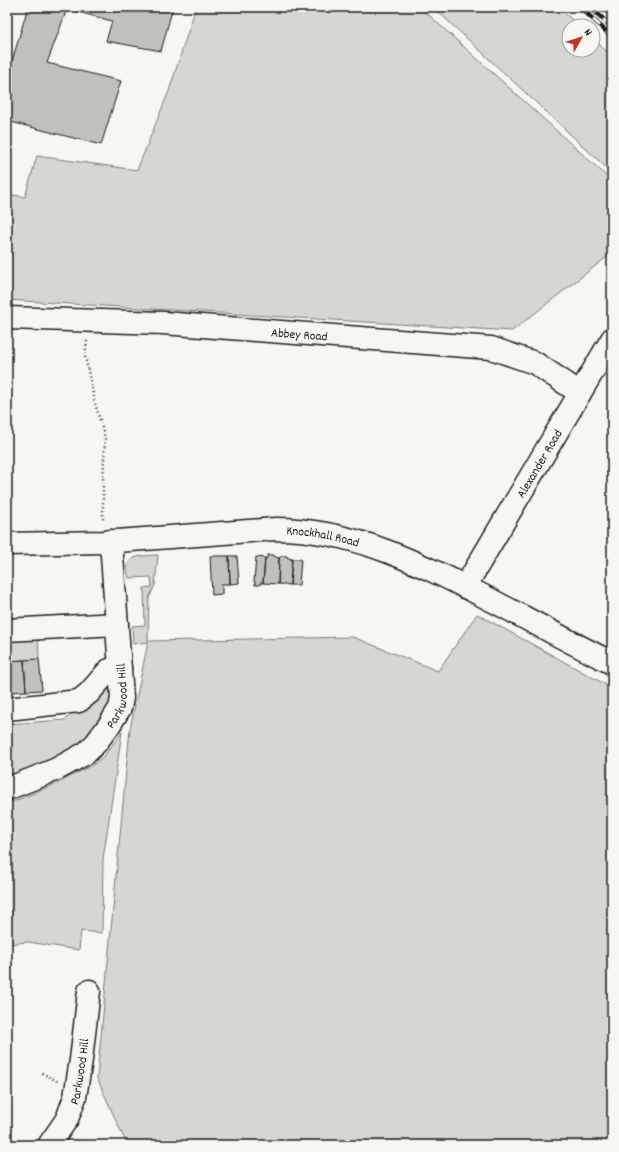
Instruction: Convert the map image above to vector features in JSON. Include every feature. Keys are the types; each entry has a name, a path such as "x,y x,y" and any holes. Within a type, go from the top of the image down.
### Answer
{"street":[{"name":"Abbey Road","path":"7,318 171,324 492,348 535,364 580,393"},
{"name":"Alexander Road","path":"465,587 612,339"},
{"name":"Knockhall Road","path":"7,544 107,541 252,530 302,530 352,540 395,554 465,587 612,663"},
{"name":"Parkwood Hill","path":"7,789 58,769 79,758 92,748 110,724 121,705 122,698 117,624 107,541"},
{"path":"7,630 117,624"},
{"path":"7,709 80,701 110,669 120,668"},
{"name":"Parkwood Hill","path":"49,1145 67,1119 75,1097 89,991"}],"path":[{"path":"7,27 13,7"},
{"path":"90,321 85,356 95,403 105,438 103,480 107,541"}],"shaded area":[{"path":"196,7 420,7 612,181 612,253 512,331 7,300 7,194 25,197 37,156 137,170 169,91"},
{"path":"433,7 558,7 570,18 561,18 561,58 601,58 601,46 612,56 612,173"},
{"path":"599,7 612,7 612,19"},
{"path":"158,555 155,585 149,598 148,641 353,637 438,671 477,614 612,688 612,1145 127,1145 97,1078 130,729 148,642 133,644 132,626 145,625 144,588 152,587 151,577 129,578 127,570 130,560 134,558 140,556"},
{"path":"38,636 39,659 7,661 7,638"},
{"path":"104,687 111,689 113,701 84,745 7,781 7,724 65,720 72,712"},
{"path":"122,732 103,859 102,933 81,931 79,950 28,942 7,944 7,804 58,783 94,764 104,756"}],"building":[{"path":"28,7 173,7 161,51 106,41 112,21 67,9 47,63 121,81 101,145 7,121 7,78"},
{"path":"268,555 274,555 275,557 279,558 278,584 263,583 265,558 267,558"},
{"path":"210,556 229,556 230,584 222,584 222,594 212,595"},
{"path":"229,556 237,556 239,583 230,584"},
{"path":"282,556 287,556 288,558 292,559 290,585 278,584 279,558"},
{"path":"256,557 265,558 263,583 260,583 260,585 255,585 254,582"},
{"path":"292,559 301,559 299,585 290,585"},
{"path":"39,659 42,690 26,691 24,660"},
{"path":"24,660 26,691 10,692 7,661"},
{"path":"7,661 10,692 7,692"}],"railway":[{"path":"580,7 612,37"},
{"path":"590,7 612,27"}]}
